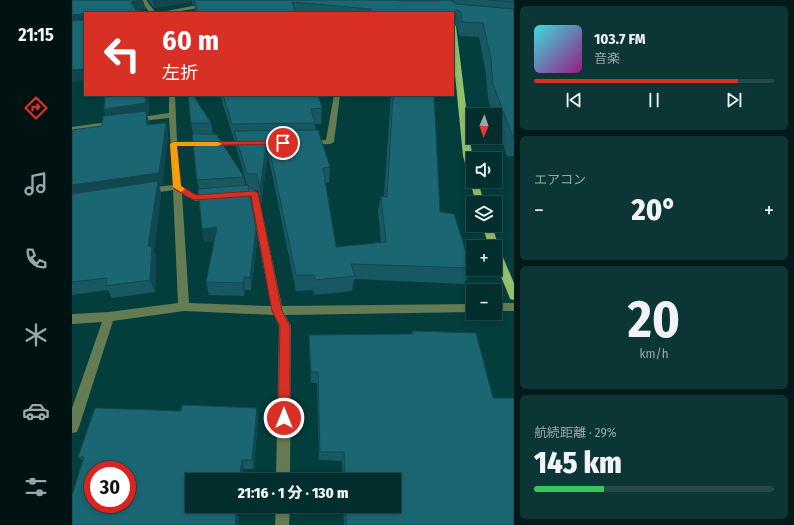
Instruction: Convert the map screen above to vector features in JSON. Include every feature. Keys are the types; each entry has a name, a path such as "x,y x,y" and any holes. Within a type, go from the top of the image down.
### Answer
{"main road":[{"path":"454,35 467,156 478,196"},
{"path":"502,267 514,296"}],"street":[{"path":"143,0 152,12"},
{"path":"165,12 214,4"},
{"path":"172,96 173,144 184,307"},
{"path":"298,143 330,142 337,96"},
{"path":"72,129 172,115"},
{"path":"173,144 259,143"},
{"path":"140,192 177,187 194,198 254,193 277,311 285,326 283,473"},
{"path":"72,319 109,317 184,307 277,311 466,308"},
{"path":"502,307 514,307"},
{"path":"72,427 109,317"},
{"path":"282,525 283,513"}],"building":[{"path":"72,0 142,0 131,2 137,12 84,12 84,69 72,70 72,21 83,20 83,14 72,15"},
{"path":"194,0 451,0 456,4 514,9 514,140 493,84 491,59 483,23 462,22 461,12 456,9 455,21 454,12 370,12 371,9 292,2 296,12 198,12"},
{"path":"488,0 514,0 514,2"},
{"path":"105,96 145,96 146,103 104,109"},
{"path":"188,96 194,96 211,123 191,123"},
{"path":"223,96 318,96 322,108 311,109 315,123 232,124"},
{"path":"393,96 434,96 440,212 454,214 466,252 466,268 351,264 355,276 315,280 314,275 296,275 267,138 260,189 257,174 247,174 234,131 318,130 330,167 323,168 336,247 386,242 381,196 387,197"},
{"path":"146,111 147,125 166,123 159,173 72,185 72,130 102,126 103,116"},
{"path":"192,134 216,134 244,177 197,180"},
{"path":"158,181 148,246 152,246 150,280 106,286 107,278 72,282 72,194"},
{"path":"248,185 256,228 250,278 244,277 243,283 206,282 217,227 202,229 198,189"},
{"path":"412,331 476,333 493,398 514,398 514,525 346,525 346,513 401,513 401,473 345,473 344,452 320,452 318,372 311,372 309,335 413,334"},
{"path":"182,405 257,408 252,460 242,460 240,473 185,473 185,513 236,513 235,525 72,525 72,495 84,457 78,457 95,408 181,411"}],"slow traffic":[{"path":"181,189 177,187 173,144 218,144"}],"route":[{"path":"283,143 173,144 177,187 194,198 254,193 277,311 285,326 284,418"}]}
